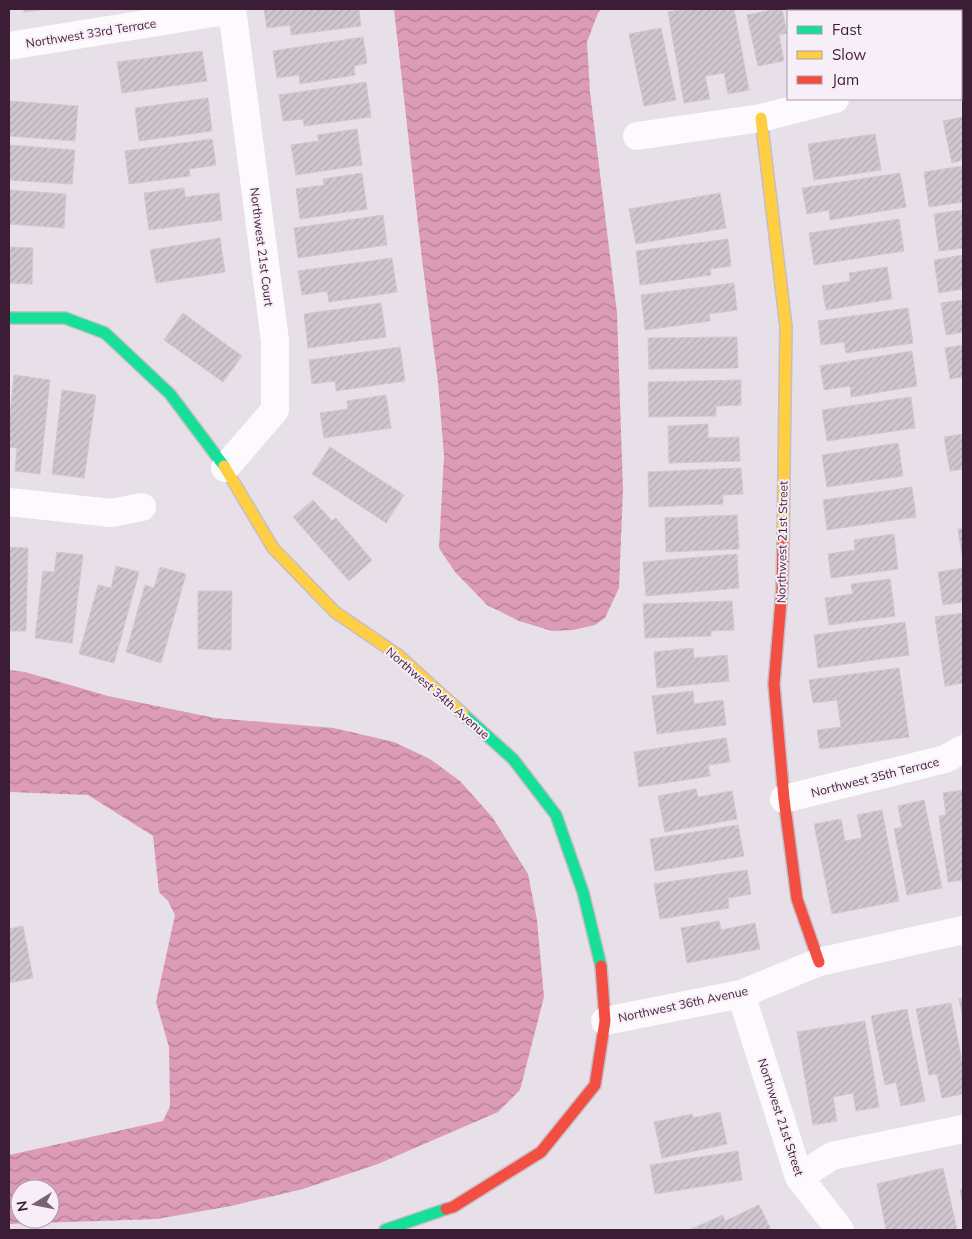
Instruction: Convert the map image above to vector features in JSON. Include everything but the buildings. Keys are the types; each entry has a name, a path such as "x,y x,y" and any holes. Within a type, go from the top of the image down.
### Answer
{"street":[{"name":"Northwest 33rd Terrace","path":"9,46 232,9"},
{"name":"Northwest 21st Court","path":"225,468 275,410 274,341 232,9"},
{"path":"637,136 761,118 831,100"},
{"name":"Northwest 21st Street","path":"761,118 786,327 782,589 774,684 784,799 797,899 819,962"},
{"name":"Northwest 34th Avenue","path":"9,318 65,318 105,334 170,394 225,468 273,548 335,612 398,655 513,759 556,816 583,892 602,971 605,1021"},
{"path":"9,502 111,514 142,507"},
{"name":"Northwest 35th Terrace","path":"784,799 945,759 963,750"},
{"name":"Northwest 36th Avenue","path":"605,1021 741,994 819,962 963,930"},
{"name":"Northwest 21st Street","path":"741,994 798,1177 840,1230"},
{"path":"385,1230 453,1207 541,1152 595,1085 605,1021"},
{"path":"798,1177 832,1156 963,1129"}],"water":[{"path":"394,9 602,9 598,13 587,42 590,92 617,313 623,490 619,588 605,618 595,625 573,630 552,631 519,621 487,605 455,572 439,548 444,456 438,382"},
{"path":"9,670 25,672 108,696 215,718 334,728 394,742 430,759 460,781 493,818 528,874 537,920 544,997 520,1090 498,1112 378,1164 303,1189 231,1206 157,1219 60,1222 60,1179 10,1179 9,1224 9,1155 163,1121 170,1106 169,1047 156,1002 175,915 168,901 159,892 153,836 88,795 9,792"}],"traffic: fast":[{"path":"9,318 65,318 105,333 170,394 224,466"},
{"path":"463,714 513,759 556,815 583,892 601,966"},
{"path":"385,1230 446,1209"}],"traffic: slow":[{"path":"761,118 786,327 783,544"},
{"path":"224,466 273,548 335,612 398,655 463,714"}],"traffic: jam":[{"path":"783,544 782,589 774,684 784,799 797,899 819,962"},
{"path":"446,1209 453,1207 541,1152 595,1085 605,1021 601,966"}]}
